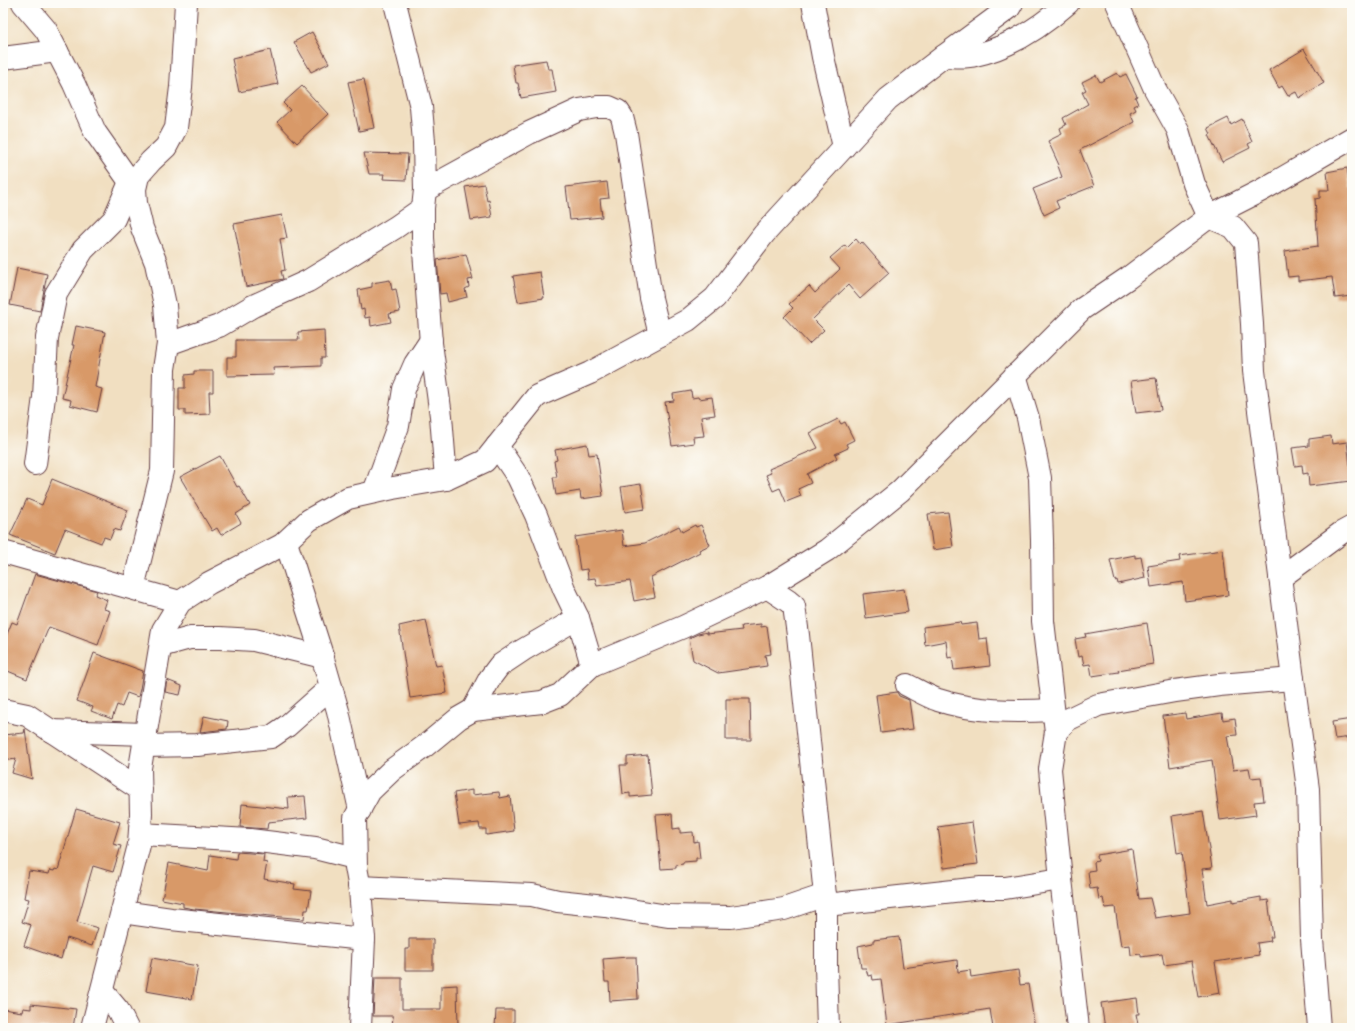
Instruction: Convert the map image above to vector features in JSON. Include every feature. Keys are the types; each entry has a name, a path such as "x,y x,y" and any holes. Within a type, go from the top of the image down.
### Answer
{"street":[{"path":"23,3 46,30 74,84 95,132 132,186 142,228 156,263 163,298 168,344 164,369 162,471 133,588"},
{"path":"35,464 44,397 47,338 56,294 83,250 114,219 138,176 166,147 176,128 181,87 186,3"},
{"path":"395,3 421,106 424,142 423,238 431,340 441,416 446,479"},
{"path":"813,3 823,58 844,147"},
{"path":"92,1028 139,845 141,790 140,768 163,630 180,602 209,583 282,545 309,520 348,498 446,479 485,461 537,396 590,372 688,320 715,298 764,234 888,99 1010,8 1012,3"},
{"path":"944,56 974,56 1014,42 1060,11 1068,3"},
{"path":"1117,3 1155,89 1178,130 1194,184 1209,217 1233,227 1246,242 1254,371 1308,790 1312,938 1319,1028"},
{"path":"3,58 57,51"},
{"path":"168,344 219,326 253,306 308,281 396,228 424,199 529,133 579,110 597,107 609,107 618,111 622,117 626,133 651,298 660,335"},
{"path":"359,1027 364,939 356,867 355,818 370,791 392,770 460,718 473,710 542,702 560,695 592,665 683,626 767,587 827,550 900,491 1082,309 1128,278 1209,217 1262,190 1352,138"},
{"path":"374,492 398,426 404,389 415,364 431,340"},
{"path":"1015,375 1028,418 1040,478 1042,622 1056,732 1050,769 1078,1028"},
{"path":"497,446 518,477 536,515 564,589 578,618 592,665"},
{"path":"1280,578 1341,533 1352,527"},
{"path":"286,542 323,657 338,711 360,810"},
{"path":"3,552 180,602"},
{"path":"767,587 794,606 809,733 825,900 828,1028"},
{"path":"473,710 490,678 499,666 523,650 578,618"},
{"path":"161,646 190,638 254,640 323,657"},
{"path":"1056,732 1066,720 1098,705 1204,687 1293,679"},
{"path":"907,685 937,699 967,707 998,710 1053,710"},
{"path":"50,731 197,745 271,737 287,726 331,687"},
{"path":"3,710 27,715 141,790"},
{"path":"140,834 250,840 315,848 356,858"},
{"path":"359,886 532,895 558,901 605,906 668,916 731,917 784,909 825,900 981,888 1005,888 1061,879"},
{"path":"122,912 186,921 364,939"},
{"path":"102,991 118,1010 127,1028"}],"building":[{"path":"312,32 329,63 311,72 294,42"},
{"path":"1304,49 1324,83 1299,98 1296,92 1288,96 1282,86 1279,88 1269,70"},
{"path":"270,50 278,84 239,92 232,59"},
{"path":"546,60 548,69 552,69 556,92 521,98 518,83 516,83 513,65"},
{"path":"1117,73 1120,77 1126,74 1137,96 1135,97 1138,104 1134,106 1136,110 1130,113 1134,122 1080,150 1094,186 1056,201 1059,208 1044,215 1033,189 1062,177 1058,166 1059,165 1048,141 1062,134 1060,128 1066,125 1063,118 1088,104 1082,92 1086,90 1082,82 1096,75 1100,82"},
{"path":"364,79 374,128 359,131 348,82"},
{"path":"302,86 328,114 297,143 277,122 290,110 283,103"},
{"path":"1228,118 1231,125 1242,119 1252,142 1248,144 1250,148 1222,162 1209,135 1211,134 1208,128"},
{"path":"364,153 408,154 406,180 383,179 384,174 369,174"},
{"path":"1347,168 1350,188 1352,188 1352,296 1335,298 1332,277 1298,281 1298,276 1288,277 1285,251 1318,246 1315,199 1320,198 1320,190 1329,190 1327,172"},
{"path":"607,182 609,198 600,199 602,217 570,220 566,187"},
{"path":"484,184 492,217 471,220 465,187"},
{"path":"282,215 287,238 280,239 285,270 281,271 283,279 246,287 234,224"},
{"path":"856,239 860,244 862,242 889,273 860,299 848,285 813,319 824,330 809,344 784,317 793,308 789,304 809,286 815,293 840,269 830,258 845,245 847,248"},
{"path":"466,254 473,279 468,280 469,287 465,289 467,297 448,302 446,293 440,294 437,260"},
{"path":"17,268 47,274 40,311 10,305"},
{"path":"540,272 544,298 518,302 513,276"},
{"path":"390,280 392,290 396,289 400,312 389,314 391,322 371,326 370,317 365,318 364,309 361,310 358,290 372,287 372,283"},
{"path":"76,326 105,332 95,387 102,389 97,412 70,405 71,400 62,398 74,345 72,345"},
{"path":"324,330 325,358 321,358 321,366 273,368 274,375 227,376 227,357 236,357 236,340 299,340 298,332"},
{"path":"194,371 213,371 213,392 209,392 210,414 185,415 185,410 179,410 179,388 185,388 185,375 194,374"},
{"path":"1156,378 1161,410 1136,413 1131,381"},
{"path":"691,391 692,398 698,397 699,399 712,397 715,415 701,417 704,436 693,437 694,443 672,446 665,402 674,401 673,394"},
{"path":"838,419 841,424 845,422 854,440 846,444 848,448 835,454 837,458 807,474 811,483 798,489 801,496 786,502 780,488 773,491 766,475 771,473 769,469 818,448 810,433"},
{"path":"1331,436 1332,444 1347,442 1352,481 1309,486 1308,473 1303,474 1302,465 1295,466 1292,448 1309,446 1309,439"},
{"path":"587,444 589,455 597,454 603,496 581,499 580,491 556,495 553,477 557,477 554,461 557,460 555,450"},
{"path":"220,456 237,487 239,486 250,505 236,514 241,523 221,535 217,528 212,531 180,477"},
{"path":"52,479 128,510 120,531 114,529 110,539 104,537 101,543 65,529 55,553 10,535 27,499 42,505"},
{"path":"641,484 645,509 625,512 621,487"},
{"path":"948,512 953,547 933,550 928,514"},
{"path":"695,525 696,527 701,525 710,545 699,550 700,552 651,577 655,597 634,601 630,581 597,586 595,578 588,579 587,569 580,570 575,537 622,530 624,546 645,543 679,526 682,532"},
{"path":"1223,550 1228,595 1185,601 1183,582 1151,587 1148,566 1180,561 1179,556"},
{"path":"1135,555 1135,558 1141,557 1145,578 1118,584 1117,580 1115,581 1110,560"},
{"path":"35,574 97,591 95,595 107,600 104,609 110,611 98,645 49,627 27,679 3,669 3,644 12,622 17,624"},
{"path":"904,589 908,612 866,618 863,594"},
{"path":"426,620 436,666 442,665 447,693 410,698 399,626"},
{"path":"960,622 961,625 977,623 979,639 987,638 990,666 954,670 952,657 948,658 946,641 925,645 923,627"},
{"path":"1147,623 1153,664 1118,670 1119,672 1092,676 1090,664 1084,665 1082,656 1078,657 1075,639 1086,637 1085,634"},
{"path":"761,624 761,627 767,626 771,654 765,655 767,666 718,673 693,660 689,638 707,632 707,634 742,630 741,626"},
{"path":"94,653 143,671 138,697 127,693 122,707 117,705 112,719 91,711 93,707 77,701"},
{"path":"167,680 182,686 180,695 165,692"},
{"path":"897,692 899,696 909,700 913,729 881,733 876,695"},
{"path":"726,699 750,699 751,740 726,740"},
{"path":"1185,713 1186,719 1222,713 1223,720 1235,718 1237,735 1227,736 1233,770 1249,768 1251,778 1261,777 1264,801 1254,802 1256,815 1220,820 1212,760 1170,767 1163,716"},
{"path":"204,716 228,721 227,729 200,732"},
{"path":"1352,719 1352,737 1335,739 1332,722"},
{"path":"25,729 32,779 12,773 16,759 3,761 3,735 24,733"},
{"path":"648,755 652,795 630,797 630,793 623,794 620,765 627,765 627,757"},
{"path":"472,790 472,795 499,792 500,798 510,796 514,831 486,835 486,829 480,829 479,823 459,825 454,793"},
{"path":"305,796 307,818 268,822 267,829 240,827 242,804 289,809 288,797"},
{"path":"76,809 120,822 113,844 121,846 113,872 93,866 77,922 98,928 92,946 67,938 61,959 24,946 31,925 22,922 29,899 24,898 29,871 49,874 50,870 58,870"},
{"path":"1203,811 1212,868 1202,869 1207,904 1233,899 1233,902 1261,897 1261,901 1268,900 1273,937 1270,937 1271,941 1257,943 1259,955 1215,962 1220,993 1198,997 1192,961 1164,965 1162,954 1141,957 1141,954 1131,955 1130,945 1121,946 1115,907 1105,908 1103,898 1099,899 1097,888 1090,889 1088,871 1095,870 1094,862 1098,861 1097,855 1132,849 1139,899 1150,898 1155,918 1190,913 1182,852 1177,853 1172,816"},
{"path":"672,814 673,829 680,828 680,833 693,832 694,842 698,841 700,858 696,858 696,861 683,862 683,864 676,865 676,868 661,869 656,815"},
{"path":"972,822 978,864 944,868 938,827"},
{"path":"237,852 264,854 263,862 267,863 264,879 295,884 294,889 311,891 308,910 305,910 304,919 194,909 183,907 183,903 162,899 169,863 208,871 210,855 236,859"},
{"path":"899,937 903,968 957,960 958,972 970,970 971,977 1018,970 1020,985 1028,984 1035,1028 993,1028 990,1009 887,1025 881,979 873,980 872,975 868,976 866,968 861,968 858,946 873,943 873,940"},
{"path":"409,939 433,939 433,970 405,970 405,949 409,949"},
{"path":"636,957 638,999 610,1001 609,982 605,982 603,959"},
{"path":"152,958 198,966 192,999 146,991"},
{"path":"375,978 402,978 402,1009 441,1009 441,986 457,985 458,1027 392,1028 393,1016 373,1016"},
{"path":"1137,998 1139,1014 1136,1014 1138,1024 1130,1026 1130,1028 1105,1028 1101,1003"},
{"path":"31,1004 76,1009 73,1028 3,1028 3,1009 22,1012 23,1008 31,1009"},
{"path":"496,1010 514,1010 514,1028 495,1028"}]}
